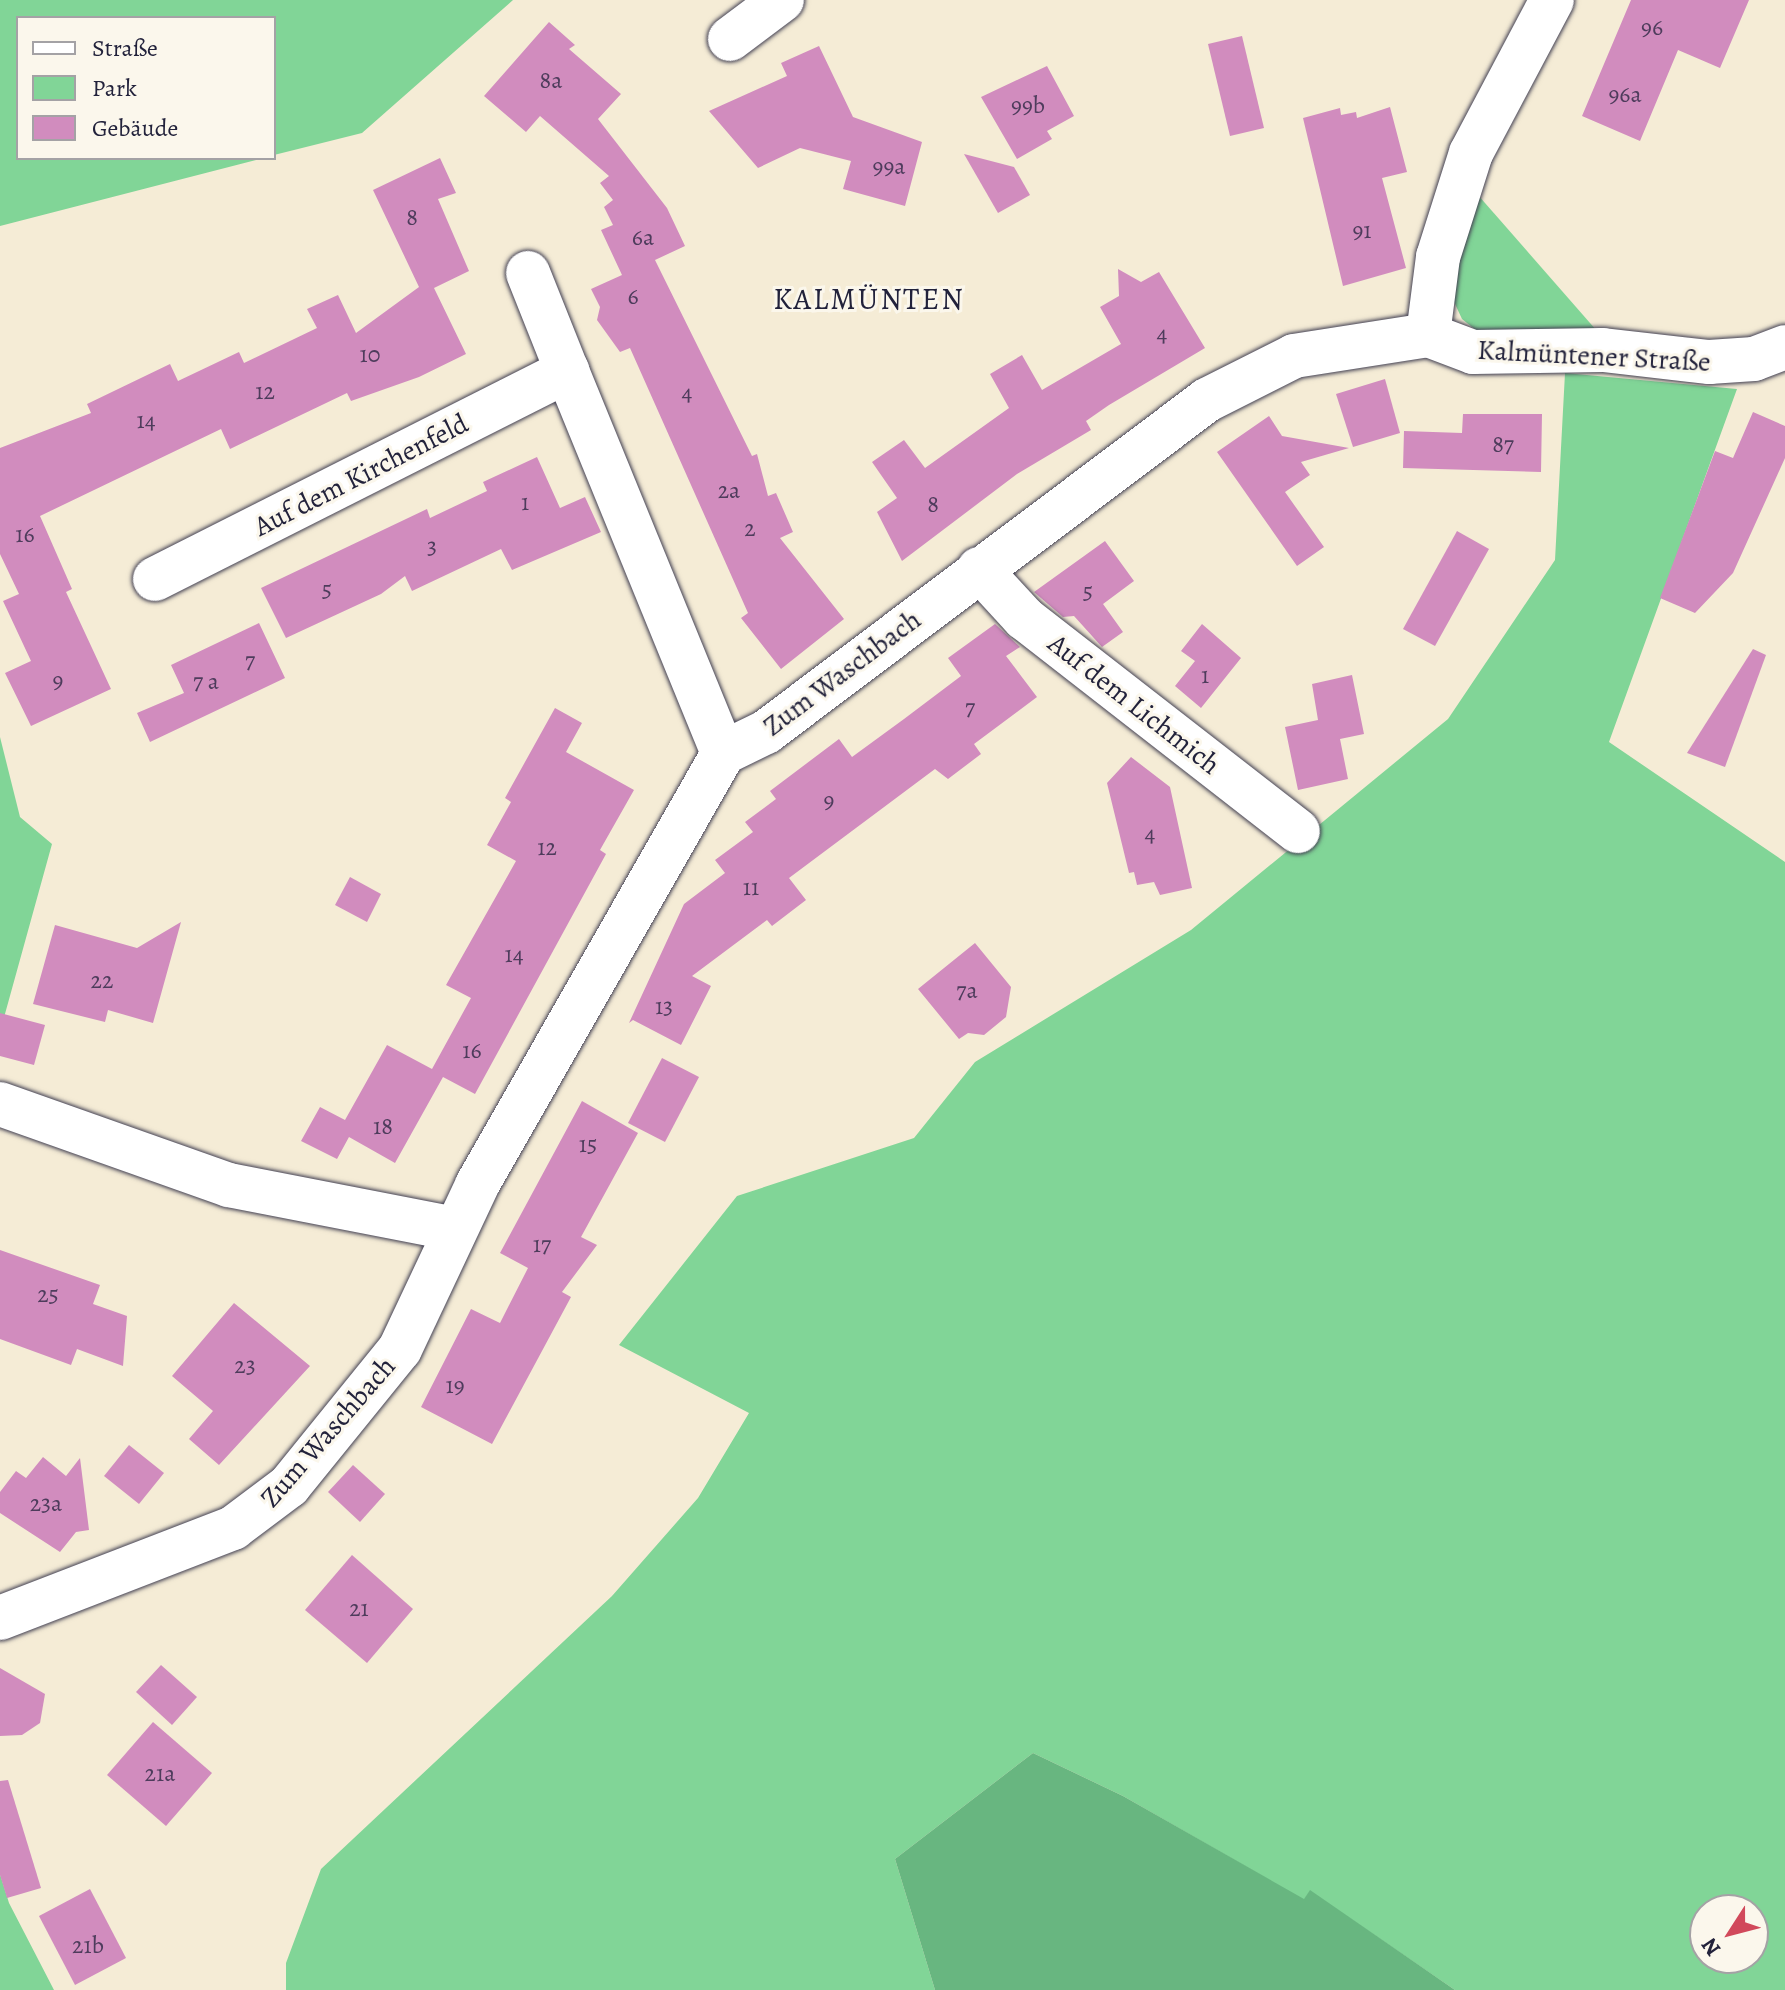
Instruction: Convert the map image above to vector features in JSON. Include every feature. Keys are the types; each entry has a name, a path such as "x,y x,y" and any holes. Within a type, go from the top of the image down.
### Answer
{"street":[{"path":"730,39 782,0"},
{"path":"1428,335 1438,257 1471,153 1552,0"},
{"path":"528,273 723,753"},
{"name":"Kalmüntener Straße","path":"1428,335 1473,352 1603,350 1709,362 1754,359 1785,347"},
{"name":"Zum Waschbach","path":"0,1618 233,1528 270,1503 369,1392 400,1349 455,1229 577,1002 723,753 766,732 1207,400 1251,373 1329,347 1428,335"},
{"name":"Auf dem Kirchenfeld","path":"155,579 567,371"},
{"name":"Auf dem Lichmich","path":"979,569 1024,618 1298,831"},
{"path":"0,1104 229,1185 455,1229"}],"green space":[{"path":"0,0 513,0 362,133 276,154 276,16 16,16 16,160 256,160 0,226"},
{"path":"1478,195 1597,331 1477,331 1462,319 1450,293"},
{"path":"1565,373 1737,389 1609,742 1785,862 1785,1990 1455,1990 1310,1891 1304,1900 1123,1796 1033,1753 895,1859 935,1990 286,1990 286,1963 321,1869 612,1596 698,1498 749,1413 619,1345 737,1196 914,1138 975,1062 1191,930 1448,719 1555,560"},
{"path":"0,737 20,817 52,844 0,1032"},
{"path":"1033,1753 1123,1796 1304,1899 1310,1890 1455,1990 935,1990 895,1859"},
{"path":"0,1874 9,1903 54,1990 0,1990"}],"building":[{"path":"1631,0 1749,0 1720,68 1678,50 1640,141 1582,116"},
{"path":"549,22 575,45 569,49 621,94 598,119 667,208 685,246 655,260 752,456 757,454 768,496 776,493 793,532 780,538 844,619 781,669 741,618 748,613 630,348 620,352 597,320 600,307 591,289 622,275 601,230 613,225 604,207 613,200 600,183 609,176 540,116 526,132 484,96"},
{"path":"1242,36 1264,128 1230,136 1208,44"},
{"path":"819,46 853,117 922,142 905,206 843,189 851,161 800,148 758,168 709,111 787,76 781,63"},
{"path":"1047,66 1074,116 1047,131 1052,139 1017,159 981,97"},
{"path":"1390,107 1407,172 1382,178 1406,268 1343,286 1303,118 1340,108 1341,115 1356,112 1357,118"},
{"path":"964,154 1014,167 1030,195 998,213"},
{"path":"440,158 456,193 438,199 469,271 434,288 466,354 419,377 351,401 347,393 230,449 221,429 40,516 72,589 66,592 111,689 31,726 5,673 31,661 3,601 19,594 0,554 0,448 91,413 87,404 170,364 178,381 239,352 244,363 317,328 307,309 338,295 356,333 419,287 373,190"},
{"path":"1118,269 1141,282 1159,272 1205,348 1086,421 1091,430 1017,474 902,561 877,512 897,498 872,462 904,440 925,468 1009,408 990,374 1022,355 1042,390 1121,344 1100,307 1119,296"},
{"path":"1385,379 1400,433 1353,447 1336,394"},
{"path":"1753,412 1785,426 1785,458 1733,573 1695,613 1660,598 1715,451 1733,458"},
{"path":"1463,414 1542,414 1541,472 1403,468 1404,431 1462,433"},
{"path":"1269,416 1282,436 1349,448 1301,462 1310,475 1285,492 1324,547 1297,566 1217,452"},
{"path":"537,457 560,508 585,497 601,532 512,570 501,549 412,591 405,576 381,594 286,638 261,588 427,509 430,518 487,491 483,482"},
{"path":"1457,531 1489,549 1435,646 1403,629"},
{"path":"1105,541 1134,581 1103,604 1123,632 1102,647 1074,616 1063,617 1034,592"},
{"path":"259,623 285,678 150,742 137,713 184,693 171,665"},
{"path":"995,624 1020,647 1006,656 1037,697 974,744 981,754 948,779 935,769 789,878 806,900 772,926 767,920 692,976 711,986 681,1045 633,1020 629,1023 684,904 725,873 715,860 753,832 745,822 776,799 770,791 839,739 852,757 904,719 961,676 948,658"},
{"path":"1202,624 1241,658 1201,708 1175,686 1195,661 1181,651"},
{"path":"1753,649 1766,655 1725,767 1687,753"},
{"path":"1352,675 1364,734 1340,739 1348,779 1298,790 1285,727 1318,720 1312,684"},
{"path":"555,708 582,723 566,752 634,790 600,850 606,854 475,1094 443,1077 395,1163 349,1137 337,1159 301,1141 320,1107 345,1120 387,1045 432,1069 471,998 446,985 516,861 487,845 511,802 505,798"},
{"path":"1131,757 1170,787 1192,888 1160,895 1154,882 1137,885 1134,872 1129,873 1107,783"},
{"path":"350,877 381,894 367,922 335,905"},
{"path":"181,922 153,1023 108,1010 105,1022 33,1004 55,925 137,948"},
{"path":"975,943 1011,987 1006,1017 984,1035 968,1033 959,1039 918,989"},
{"path":"0,1013 45,1025 34,1065 0,1056"},
{"path":"662,1058 699,1077 665,1142 628,1123"},
{"path":"582,1101 638,1133 581,1237 597,1245 562,1292 571,1297 492,1444 421,1407 471,1309 500,1323 528,1268 500,1253"},
{"path":"0,1250 100,1285 93,1304 127,1316 123,1366 77,1349 71,1365 0,1339"},
{"path":"234,1303 310,1366 219,1465 189,1439 213,1411 172,1376"},
{"path":"129,1445 164,1473 139,1504 104,1476"},
{"path":"43,1457 66,1476 80,1458 89,1530 76,1532 60,1552 0,1513 0,1492 16,1471 26,1478"},
{"path":"353,1465 385,1494 360,1522 328,1492"},
{"path":"352,1555 413,1609 367,1663 305,1610"},
{"path":"161,1665 197,1697 172,1725 136,1692"},
{"path":"0,1668 45,1694 40,1723 22,1735 0,1736"},
{"path":"153,1722 212,1773 166,1826 107,1775"},
{"path":"8,1780 41,1888 7,1898 0,1875 0,1781"},
{"path":"90,1889 126,1958 75,1985 39,1916"}],"district":[{"name":"KALMÜNTEN","path":"869,299"}]}
